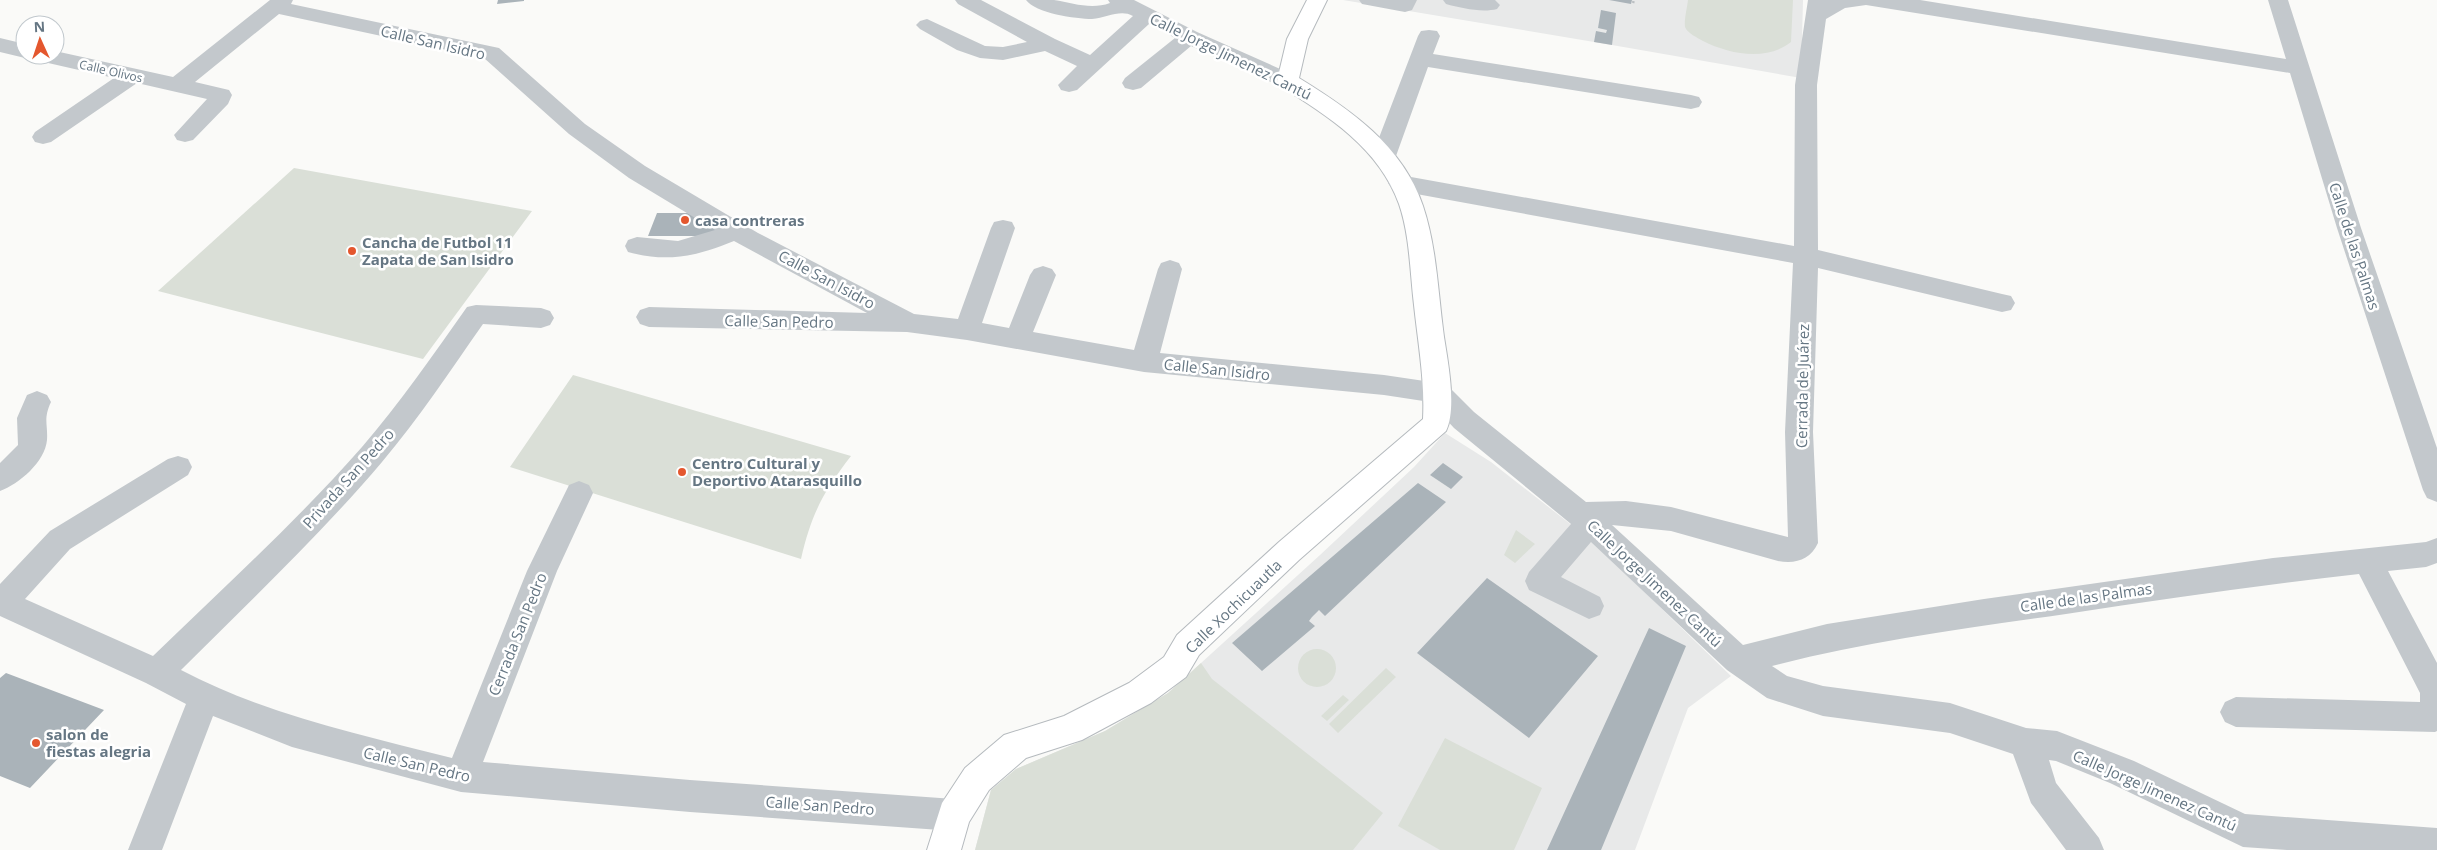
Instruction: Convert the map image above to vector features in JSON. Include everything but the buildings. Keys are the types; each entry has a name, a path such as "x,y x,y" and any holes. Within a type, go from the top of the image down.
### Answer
{"main road":[{"path":"1288,81 1292,53 1303,25 1317,0"},
{"name":"Calle Jorge Jimenez Cantú","path":"1288,81 1336,110 1384,156 1400,183 1410,205 1420,252 1438,393"},
{"name":"Calle Xochicuautla","path":"944,850 954,815 977,779 1016,746 1071,729 1140,693 1175,667 1188,645 1290,551 1436,423 1438,393"}],"street":[{"path":"965,0 1047,44 1092,64"},
{"path":"1036,0 1072,11 1101,12 1114,10 1122,2"},
{"path":"1369,0 1405,6 1408,0"},
{"path":"1454,0 1490,5"},
{"path":"1818,7 1861,0"},
{"path":"1871,0 1904,3 2299,68"},
{"name":"Calle de las Palmas","path":"2278,0 2352,237 2437,490"},
{"name":"Calle Jorge Jimenez Cantú","path":"1122,2 1189,37 1288,81"},
{"path":"179,84 279,3"},
{"name":"Calle San Isidro","path":"279,3 491,53 577,129 637,172 737,231 909,323 967,330 1144,362 1384,385 1438,393"},
{"name":"Cerrada de Juárez","path":"1587,520 1626,513 1671,519 1778,549 1793,550 1800,547 1804,538 1799,432 1806,258 1806,85 1818,7"},
{"path":"1068,85 1147,15"},
{"path":"927,25 974,50 990,53 1005,53 1047,44"},
{"path":"1384,156 1429,36"},
{"path":"1133,83 1189,37"},
{"path":"0,45 15,49"},
{"path":"1420,59 1691,102"},
{"name":"Calle Olivos","path":"65,60 132,76 179,84 221,95 220,99 185,135"},
{"path":"43,137 132,76"},
{"path":"1400,183 1830,261 2002,303"},
{"path":"967,330 1003,228"},
{"path":"637,246 661,251 686,251 737,231"},
{"path":"1144,362 1170,269"},
{"path":"1016,340 1043,275"},
{"name":"Privada San Pedro","path":"157,673 371,455 410,407 476,314 541,318"},
{"name":"Calle San Pedro","path":"649,316 909,323"},
{"name":"Calle Jorge Jimenez Cantú","path":"1438,393 1464,420 1587,520 1738,660 1778,688 1823,701 1950,718 2026,744 2057,746 2103,764 2243,830 2437,845"},
{"path":"0,479 30,449 33,441 29,425 30,415 37,402"},
{"path":"1,602 60,540 178,467"},
{"name":"Cerrada San Pedro","path":"461,776 542,571 578,493"},
{"path":"1587,520 1582,532 1540,581 1589,606"},
{"name":"Calle de las Palmas","path":"1738,660 1826,638 1984,612 2367,560 2426,554 2437,550"},
{"path":"2236,712 2435,717 2436,692 2367,560"},
{"name":"Calle San Pedro","path":"1,602 157,673 204,698 292,732 461,776 690,796 954,815"},
{"path":"145,850 204,698"},
{"path":"2026,744 2044,792 2087,850"},
{"path":"2243,830 2271,850"}],"shaded area":[{"path":"1343,0 1803,0 1801,78 1612,45"},
{"path":"1688,0 1793,0 1791,42 1781,48 1759,54 1747,54 1713,46 1686,29 1685,21"},
{"name":"Cancha de Futbol 11 Zapata de San Isidro","path":"294,168 532,211 423,359 158,291"},
{"name":"Centro Cultural y Deportivo Atarasquillo","path":"573,375 851,456 819,504 809,529 801,559 510,467"},
{"path":"1445,433 1491,462 1592,541 1731,676 1688,708 1635,850 975,850 991,790 1016,769 1105,731 1168,693 1414,467"},
{"path":"1516,530 1535,544 1515,563 1504,555"},
{"path":"1317,649 1324,650 1330,655 1335,661 1335,675 1330,681 1324,686 1317,687 1310,686 1304,681 1299,675 1298,668 1299,661 1304,655 1310,650"},
{"path":"1201,663 1212,679 1383,813 1353,850 975,850 991,790 1016,769 1105,731 1168,693"},
{"path":"1386,668 1396,677 1338,733 1329,724"},
{"path":"1343,695 1349,700 1327,721 1321,716"},
{"path":"1445,738 1542,788 1514,850 1440,850 1398,826"}],"place":[{"name":"casa contreras","path":"685,220"},
{"name":"Cancha de Futbol 11 Zapata de San Isidro","path":"352,251"},
{"name":"Centro Cultural y Deportivo Atarasquillo","path":"682,472"},
{"name":"salon de fiestas alegria","path":"36,743"}]}
